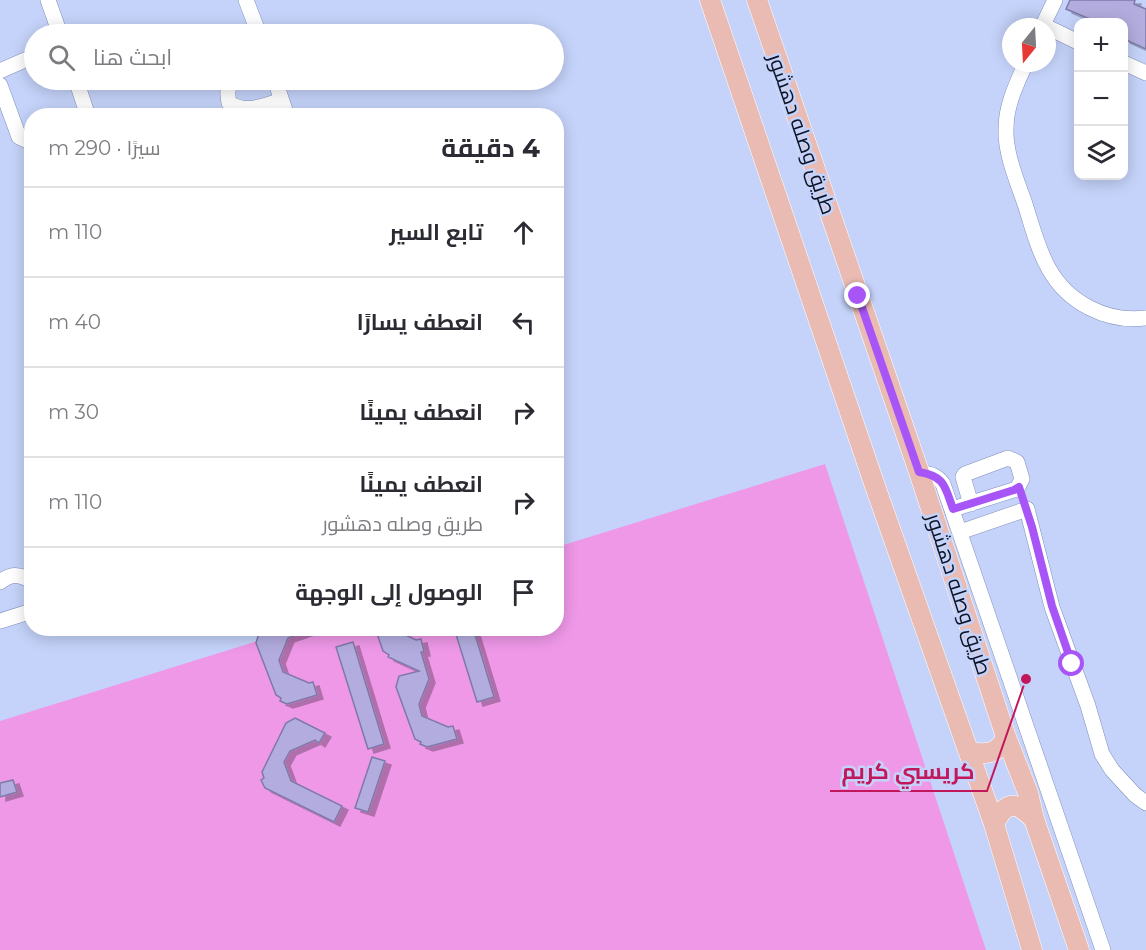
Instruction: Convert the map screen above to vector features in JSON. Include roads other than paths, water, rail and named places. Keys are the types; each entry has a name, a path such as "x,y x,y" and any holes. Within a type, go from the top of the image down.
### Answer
{"main road":[{"name":"طريق وصله دهشور","path":"710,0 871,475 994,824 1032,950"},
{"name":"طريق وصله دهشور","path":"757,0 919,472 1006,737 1028,793 1034,819 1079,950"},
{"path":"969,752 991,753 1003,744 1006,737"},
{"path":"994,824 1003,809 1016,805 1034,819"}],"street":[{"path":"48,0 56,24"},
{"path":"246,0 255,24"},
{"path":"1048,18 1055,0"},
{"path":"1056,32 1074,40"},
{"path":"0,71 24,60"},
{"path":"1128,65 1146,73"},
{"path":"1022,72 1007,110 1006,131 1009,153 1022,197 1048,268 1060,286 1076,300 1095,311 1115,317 1146,318"},
{"path":"0,85 19,137 24,139"},
{"path":"79,90 85,108"},
{"path":"228,90 229,103 237,108"},
{"path":"278,90 284,108"},
{"path":"254,108 281,100"},
{"path":"971,504 964,475 1006,459 1011,458 1017,462 1022,479 1019,487 1027,509 1052,606 1088,706 1102,754 1112,770 1135,795 1146,803"},
{"path":"919,472 932,474 944,484 1103,950"},
{"path":"953,509 1019,487"},
{"path":"960,532 1027,509"},
{"path":"0,582 9,575 24,577"},
{"path":"0,621 24,614"}],"place":[{"name":"كريسبي كريم","path":"1026,679"}]}
